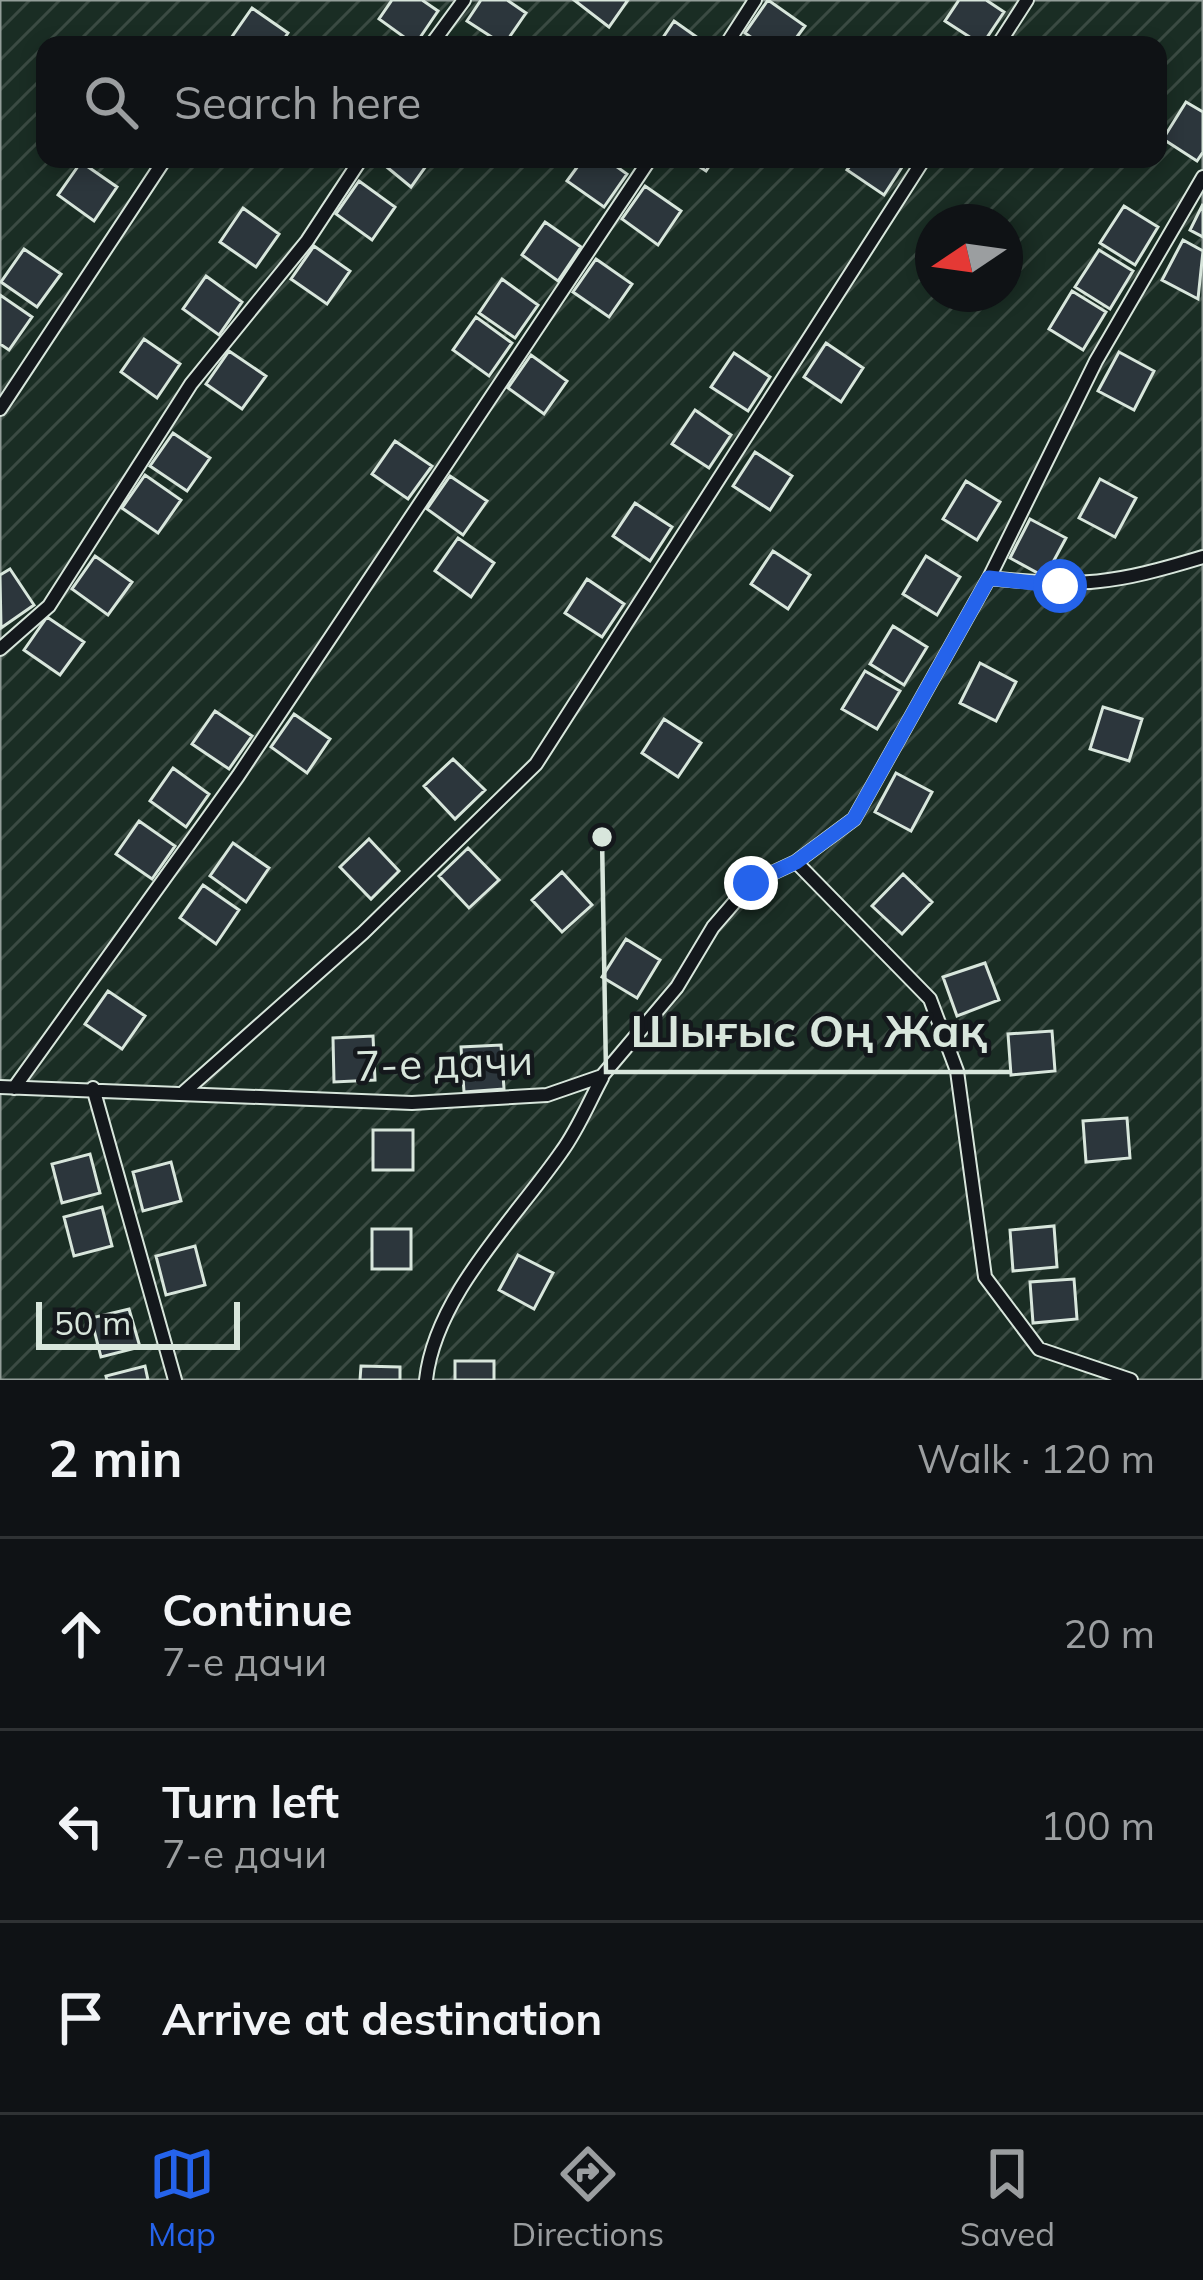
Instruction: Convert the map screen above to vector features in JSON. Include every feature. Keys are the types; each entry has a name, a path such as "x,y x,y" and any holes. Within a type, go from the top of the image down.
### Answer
{"lane":[{"path":"438,36 464,0"},
{"path":"732,36 755,0"},
{"path":"1004,36 1027,0"},
{"path":"0,409 159,168"},
{"path":"0,649 50,606 191,384 308,241 355,168"},
{"path":"7,1088 238,776 644,168"},
{"path":"183,1093 363,933 536,764 919,168"},
{"path":"426,1380 429,1355 459,1295 566,1145 602,1076 677,988 713,927 751,883 796,862 854,819 989,578 1096,361 1203,177"},
{"path":"989,578 1060,586 1115,584 1203,557"},
{"path":"796,862 930,999 957,1071 985,1276 1040,1349 1131,1380"},
{"name":"7-е дачи","path":"7,1088 412,1103 547,1094 602,1076"},
{"path":"93,1088 175,1380"}],"green space":[{"path":"0,0 1203,0 1203,1380 0,1380"}],"building":[{"path":"392,0 422,0 438,11 421,36 403,36 379,19"},
{"path":"481,0 507,0 526,13 510,36 490,36 467,21"},
{"path":"574,0 628,0 609,27"},
{"path":"768,0 805,26 798,36 745,33"},
{"path":"959,0 986,0 1004,12 988,36 968,36 945,21"},
{"path":"252,8 288,33 286,36 232,36"},
{"path":"674,21 695,36 664,36"},
{"path":"1186,102 1203,112 1203,152 1197,161 1167,142 1167,133"},
{"path":"77,168 90,168 117,187 94,221 58,195"},
{"path":"388,168 425,168 411,187"},
{"path":"576,168 619,168 627,174 604,207 567,181"},
{"path":"848,168 901,168 884,195"},
{"path":"359,181 395,207 372,240 336,214"},
{"path":"645,186 681,211 658,245 622,219"},
{"path":"1203,204 1203,237 1190,230"},
{"path":"1124,206 1158,227 1135,265 1100,243"},
{"path":"243,208 279,234 256,267 220,242"},
{"path":"545,222 581,247 558,281 522,255"},
{"path":"1183,240 1203,251 1198,299 1162,280"},
{"path":"314,246 350,271 327,304 291,279"},
{"path":"24,249 61,274 37,307 1,282"},
{"path":"1099,250 1133,271 1110,309 1075,287"},
{"path":"596,259 632,284 609,317 573,292"},
{"path":"206,276 242,302 219,335 183,309"},
{"path":"502,279 538,305 515,338 479,313"},
{"path":"1072,291 1106,312 1083,350 1049,329"},
{"path":"0,295 32,317 9,350 0,344"},
{"path":"476,317 512,343 489,376 453,350"},
{"path":"144,339 180,364 157,398 121,372"},
{"path":"826,343 863,368 841,402 804,377"},
{"path":"229,351 266,376 242,409 206,384"},
{"path":"1119,352 1154,371 1134,410 1098,391"},
{"path":"734,353 770,377 748,411 711,387"},
{"path":"531,355 567,381 544,414 508,388"},
{"path":"695,410 731,435 709,468 672,444"},
{"path":"173,433 210,458 187,491 150,466"},
{"path":"395,441 432,466 408,499 372,474"},
{"path":"755,452 792,476 770,510 733,486"},
{"path":"145,475 181,500 158,533 122,508"},
{"path":"450,476 487,501 463,535 427,509"},
{"path":"1100,479 1136,498 1115,537 1079,518"},
{"path":"966,481 1000,502 977,540 943,519"},
{"path":"635,503 672,527 650,561 613,536"},
{"path":"1030,519 1066,538 1045,577 1010,558"},
{"path":"458,538 494,563 471,597 435,571"},
{"path":"773,551 810,575 788,609 751,584"},
{"path":"95,556 132,582 108,615 72,589"},
{"path":"926,556 960,577 937,615 903,594"},
{"path":"10,569 34,605 1,628 0,575"},
{"path":"587,579 624,604 602,637 565,613"},
{"path":"47,617 84,642 60,675 24,650"},
{"path":"893,626 927,647 904,685 870,664"},
{"path":"980,663 1016,682 996,721 960,703"},
{"path":"865,671 900,691 877,729 842,709"},
{"path":"1103,707 1142,719 1129,761 1090,749"},
{"path":"215,711 252,736 229,769 192,744"},
{"path":"294,714 330,739 307,773 271,747"},
{"path":"664,719 701,743 678,777 642,753"},
{"path":"453,759 485,790 455,819 424,786"},
{"path":"173,768 209,794 186,827 150,801"},
{"path":"896,773 932,792 911,831 875,812"},
{"path":"139,821 175,846 152,879 116,854"},
{"path":"369,839 399,871 371,899 340,867"},
{"path":"233,843 269,868 246,902 210,876"},
{"path":"468,848 499,880 469,908 439,876"},
{"path":"562,872 592,905 562,932 532,900"},
{"path":"903,874 932,902 902,934 872,906"},
{"path":"203,885 239,910 216,944 180,918"},
{"path":"626,939 660,960 637,998 602,977"},
{"path":"985,963 999,1000 957,1016 943,977"},
{"path":"108,991 145,1016 122,1049 85,1024"},
{"path":"1052,1031 1055,1071 1011,1075 1008,1034"},
{"path":"373,1036 375,1080 334,1082 333,1038"},
{"path":"501,1045 504,1089 464,1092 461,1047"},
{"path":"1127,1118 1130,1158 1086,1162 1083,1121"},
{"path":"373,1130 413,1130 413,1170 373,1170"},
{"path":"90,1154 100,1193 62,1203 52,1164"},
{"path":"171,1162 181,1201 143,1211 133,1172"},
{"path":"102,1207 112,1246 74,1256 64,1217"},
{"path":"1054,1226 1057,1267 1013,1271 1010,1230"},
{"path":"372,1229 411,1229 411,1269 372,1269"},
{"path":"195,1246 205,1285 166,1295 156,1256"},
{"path":"518,1255 553,1273 534,1309 499,1290"},
{"path":"1074,1279 1077,1319 1033,1323 1030,1282"},
{"path":"129,1309 140,1347 101,1357 91,1318"},
{"path":"455,1361 494,1361 494,1380 455,1380"},
{"path":"145,1366 148,1380 107,1380 106,1376"},
{"path":"361,1366 400,1367 400,1380 360,1380"}],"place":[{"name":"Шығыс Оң Жақ","path":"602,837"}],"route":[{"path":"751,883 796,862 854,819 989,578 1060,586"}]}
